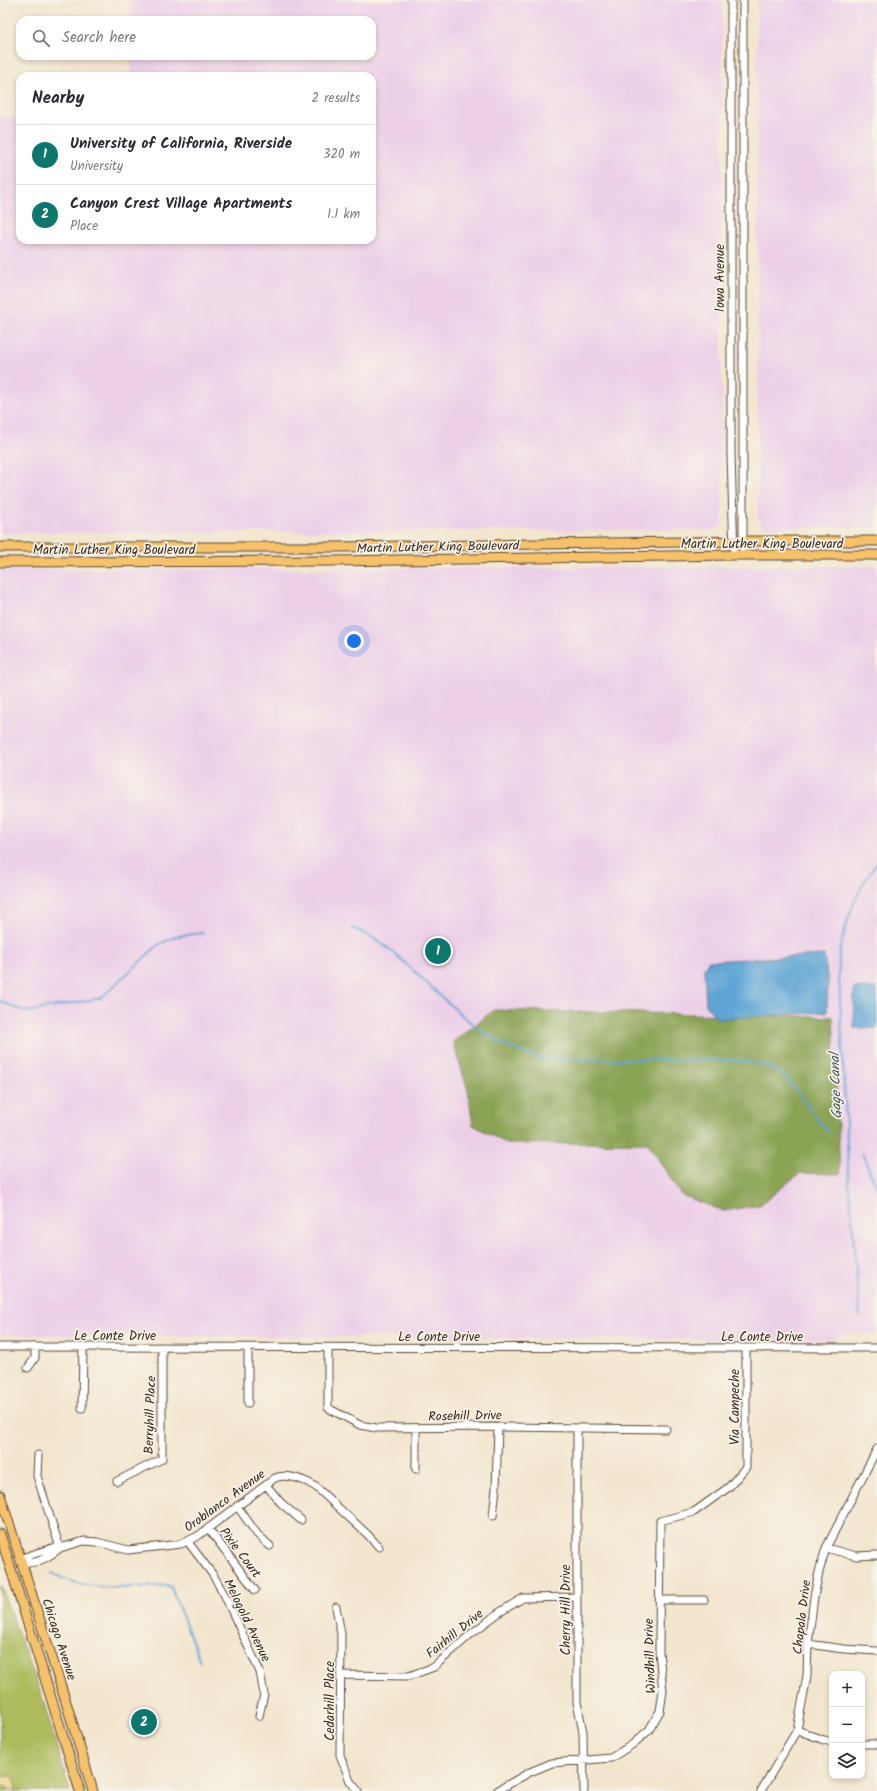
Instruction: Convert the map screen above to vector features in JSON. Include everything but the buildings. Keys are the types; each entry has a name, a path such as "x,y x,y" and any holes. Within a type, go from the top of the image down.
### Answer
{"main road":[{"name":"Martin Luther King Boulevard","path":"0,547 335,547 733,542 877,542"},
{"name":"Martin Luther King Boulevard","path":"0,562 327,561 739,555 877,555"},
{"name":"Chicago Avenue","path":"0,1495 93,1791"},
{"name":"Chicago Avenue","path":"0,1534 80,1791"}],"street":[{"name":"Iowa Avenue","path":"731,0 733,542 739,555"},
{"name":"Iowa Avenue","path":"739,555 743,542 743,0"},
{"name":"Le Conte Drive","path":"0,1347 877,1348"},
{"path":"28,1368 35,1358 36,1347"},
{"path":"82,1408 83,1347"},
{"name":"Berryhill Place","path":"117,1481 162,1459 162,1347"},
{"path":"248,1348 248,1403"},
{"name":"Rosehill Drive","path":"328,1348 328,1408 360,1425 376,1428 498,1427 666,1429"},
{"name":"Via Campeche","path":"746,1348 746,1466"},
{"path":"493,1516 496,1488 498,1427"},
{"path":"416,1428 416,1469"},
{"name":"Cherry Hill Drive","path":"577,1428 577,1702 583,1732 584,1791"},
{"name":"Chapala Drive","path":"761,1791 797,1730 807,1676 808,1644 815,1591 826,1548 877,1449"},
{"path":"38,1455 37,1476 60,1548"},
{"name":"Windhill Drive","path":"584,1759 611,1758 633,1744 649,1730 660,1711 663,1690 659,1652 660,1521 694,1512 730,1487 746,1466"},
{"name":"Oroblanco Avenue","path":"22,1562 27,1564 54,1554 60,1548 84,1541 97,1542 128,1550 188,1542 275,1478 283,1475 309,1483 316,1487 367,1534 378,1547"},
{"path":"266,1485 281,1503 301,1520"},
{"path":"237,1506 257,1534 270,1546"},
{"name":"Pixie Court","path":"208,1528 255,1590"},
{"name":"Melogold Avenue","path":"188,1542 213,1575 227,1600 260,1672 264,1694 259,1716"},
{"path":"826,1548 856,1556 877,1555"},
{"name":"Fairhill Drive","path":"341,1675 409,1676 434,1667 478,1629 500,1612 523,1598 578,1597"},
{"name":"Windhill Drive","path":"660,1600 704,1600"},
{"name":"Cedarhill Place","path":"336,1607 341,1634 340,1755 350,1781 358,1791"},
{"path":"808,1644 844,1649 877,1651"},
{"path":"797,1730 829,1741"},
{"path":"865,1744 877,1744"},
{"path":"497,1791 530,1772 552,1763 584,1759"}],"shaded area":[{"path":"130,0 722,0 722,524 716,530 0,533 0,117 16,117 16,244 376,244 376,72 131,72 131,60 376,60 376,16 130,16"},
{"path":"757,0 877,0 877,528 765,527 758,520"},
{"path":"877,566 877,1334 847,1333 827,1340 0,1335 0,570"}],"green space":[{"path":"494,1010 833,1017 840,1174 800,1173 760,1205 724,1211 681,1195 648,1143 507,1144 473,1125 468,1091 453,1042"},
{"path":"0,1585 41,1694 70,1791 0,1791"}],"sand":[{"path":"0,1777 14,1777 16,1791 8,1791 8,1788 0,1786"}],"water":[{"path":"824,955 828,982 827,1012 717,1019 706,1005 704,969 708,961"},
{"path":"854,988 877,988 877,1028 854,1028"}],"waterway":[{"name":"Gage Canal","path":"860,1316 849,1184 839,954 849,916 854,904 870,872 877,863"},
{"path":"352,928 362,932 387,947 474,1025 506,1045 524,1053 544,1059 735,1060 765,1065 786,1077 827,1131"},
{"path":"0,1001 26,1012 101,998 158,945 176,936 203,933"},
{"path":"862,1153 877,1188"},
{"path":"52,1573 65,1579 93,1586 122,1588 166,1585 171,1587 200,1661"}],"place":[{"name":"University of California, Riverside","path":"438,951"},
{"name":"Canyon Crest Village Apartments","path":"144,1722"}]}
